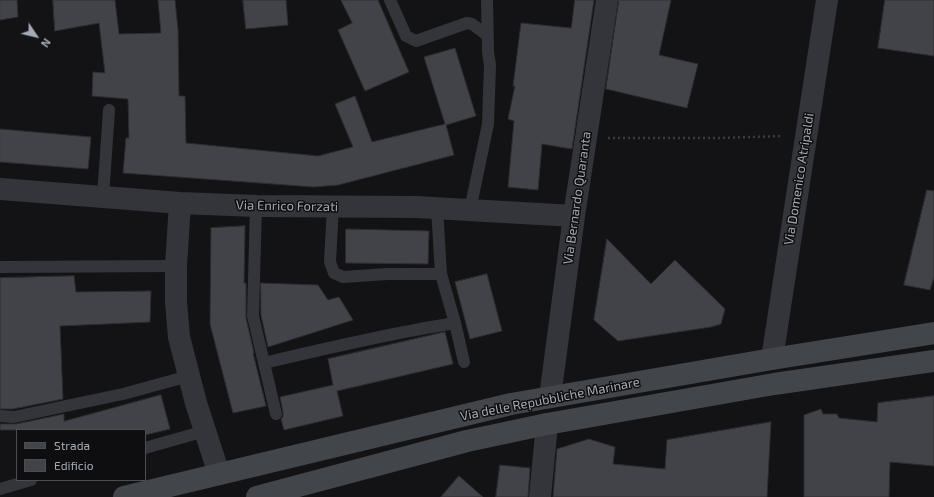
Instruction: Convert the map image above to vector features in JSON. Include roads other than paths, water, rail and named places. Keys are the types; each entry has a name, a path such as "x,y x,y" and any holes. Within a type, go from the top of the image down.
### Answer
{"main road":[{"name":"Via delle Repubbliche Marinare","path":"124,497 511,404 934,333"},
{"path":"772,359 774,384"},
{"name":"Via delle Repubbliche Marinare","path":"257,497 467,441 547,424 774,384 934,361"},
{"path":"547,424 550,398"}],"street":[{"name":"Via Bernardo Quaranta","path":"550,398 574,216 607,0"},
{"name":"Via Domenico Atripaldi","path":"772,359 827,0"},
{"name":"Via Enrico Forzati","path":"0,189 180,203 256,206 416,207 574,216"},
{"path":"180,203 176,266 176,302 179,337 196,403 219,474"},
{"path":"540,497 547,424"}],"lane":[{"path":"390,0 406,36 416,41 468,23 472,24 488,36"},
{"path":"470,210 488,124 490,65 488,52 487,0"},
{"path":"103,197 110,110"},
{"path":"256,206 253,316 276,414"},
{"path":"333,206 330,262 334,273 343,277 388,274 441,274"},
{"path":"438,208 441,274 464,362"},
{"path":"0,267 176,266"},
{"path":"264,363 407,331 455,323"},
{"path":"0,416 14,417 45,411 123,394 189,376"},
{"path":"146,448 205,432"},
{"path":"0,489 28,481"}]}
